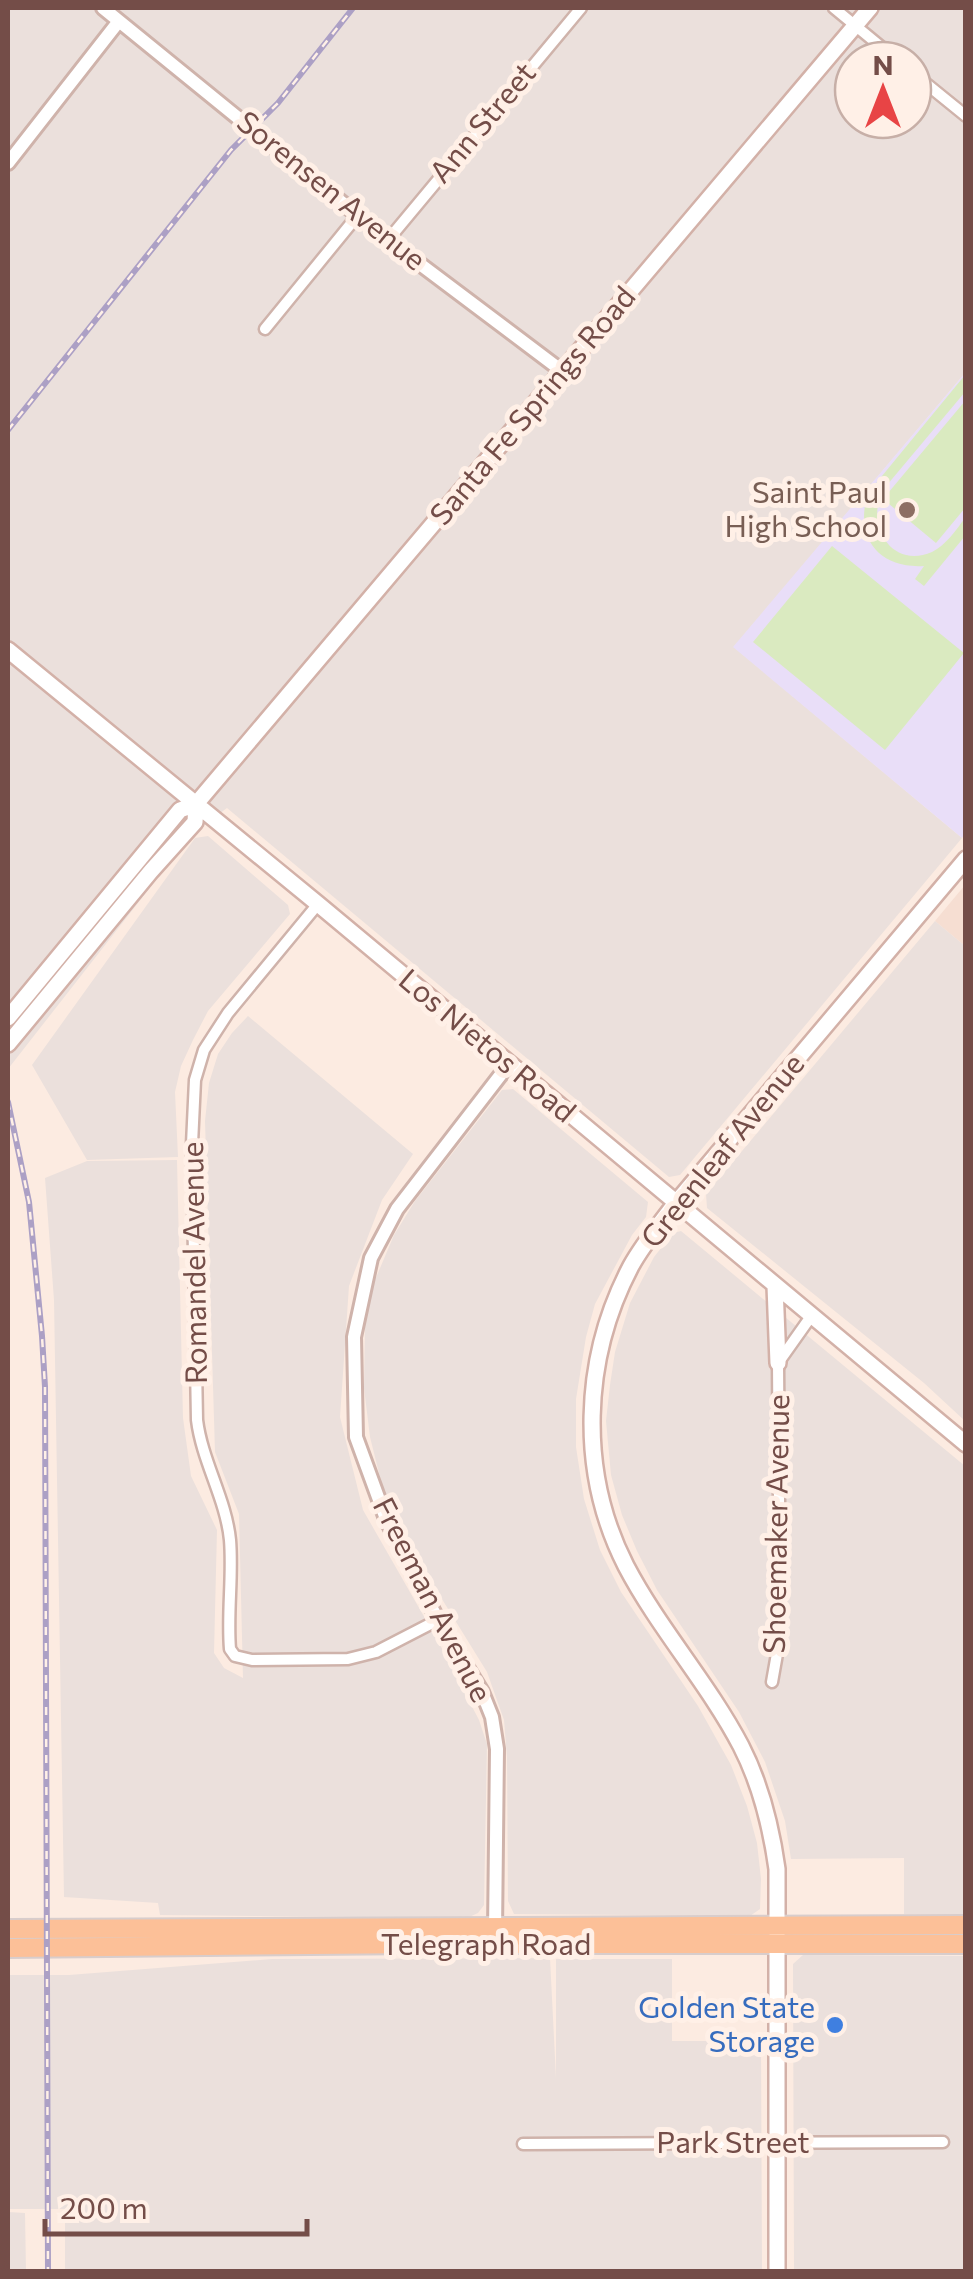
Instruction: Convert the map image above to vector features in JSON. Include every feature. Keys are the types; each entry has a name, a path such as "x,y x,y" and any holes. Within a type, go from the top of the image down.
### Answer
{"main road":[{"name":"Santa Fe Springs Road","path":"8,1044 180,810 196,804 870,8"},
{"name":"Los Nietos Road","path":"8,650 966,1444"},
{"name":"Greenleaf Avenue","path":"778,1936 777,1869 766,1809 754,1774 732,1732 627,1568 604,1511 594,1458 595,1372 609,1319 632,1266 675,1204 966,859"},
{"name":"Santa Fe Springs Road","path":"8,1018 113,904"},
{"path":"775,1286 778,1363"},
{"name":"Telegraph Road","path":"8,1929 494,1935 961,1934"},
{"name":"Telegraph Road","path":"8,1948 494,1935"},
{"path":"777,2272 778,1936"}],"street":[{"name":"Sorensen Avenue","path":"103,8 388,240 562,371"},
{"name":"Ann Street","path":"388,240 581,8"},
{"path":"834,8 872,40"},
{"path":"8,162 119,21"},
{"path":"933,89 966,116"},
{"path":"265,329 358,215"},
{"name":"Romandel Avenue","path":"318,904 228,1013 204,1050 195,1080 192,1159 197,1420 199,1442 230,1538 230,1650 235,1656 252,1660 348,1659 376,1652 438,1620"},
{"name":"Freeman Avenue","path":"494,1935 497,1749 492,1718 482,1692 438,1620 386,1519 356,1437 354,1337 372,1258 397,1209 509,1064"},
{"name":"Shoemaker Avenue","path":"772,1682 780,1637 778,1363 812,1316"},
{"name":"Park Street","path":"522,2144 943,2142"}],"shaded area":[{"path":"8,8 965,8 965,373 734,647 962,838 680,1175 669,1177 227,808 192,834 8,1069"},
{"name":"Saint Paul High School","path":"965,373 965,833 962,838 733,647"},
{"path":"208,836 288,905 290,914 208,1011 181,1066 175,1092 178,1157 87,1160 32,1065 195,838"},
{"path":"965,885 965,946 935,921"},
{"path":"935,921 965,946 965,1421 924,1383 707,1208 706,1194"},
{"path":"248,1016 413,1154 382,1200 349,1286 340,1417 363,1510 438,1641 479,1720 487,1744 484,1905 467,1918 160,1915 158,1903 64,1897 54,1300 45,1178 87,1161 177,1160 183,1418 191,1476 217,1530 214,1653 224,1668 243,1678 239,1514 215,1452 205,1121 209,1083 218,1054"},
{"path":"513,1089 648,1202 646,1217 595,1304 576,1399 576,1447 584,1499 600,1550 621,1592 698,1706 731,1765 747,1806 761,1879 760,1909 750,1916 514,1914 508,1901 504,1720 487,1672 403,1536 384,1493 370,1437 364,1388 365,1323 375,1280 394,1235 415,1201 502,1090"},
{"path":"681,1231 965,1466 965,1915 904,1914 904,1858 791,1859 785,1821 765,1762 739,1712 657,1590 622,1515 611,1475 606,1421 615,1352 630,1303 654,1257 673,1233"},
{"path":"803,1955 965,1956 965,2271 794,2271 793,1964"},
{"path":"550,1958 556,2078 556,1959 672,1959 672,2041 761,2041 762,2271 65,2271 65,2209 8,2209 8,1975 69,1975 272,1959"},
{"path":"8,2212 25,2213 26,2271 8,2271"}],"green space":[{"path":"965,375 965,392 882,491 878,505 880,531 894,550 905,555 918,556 937,549 965,518 965,536 924,586 915,579 924,566 894,562 874,547 867,536 864,509 868,493"},
{"path":"965,401 965,508 936,543 883,499"},
{"path":"832,546 964,653 885,750 753,642"}],"railway":[{"path":"8,430 231,150 278,103 353,8"},
{"path":"8,1102 29,1202 45,1387 48,2272"}],"place":[{"name":"Saint Paul High School","path":"907,510"},
{"name":"Golden State Storage","path":"835,2025"}]}
